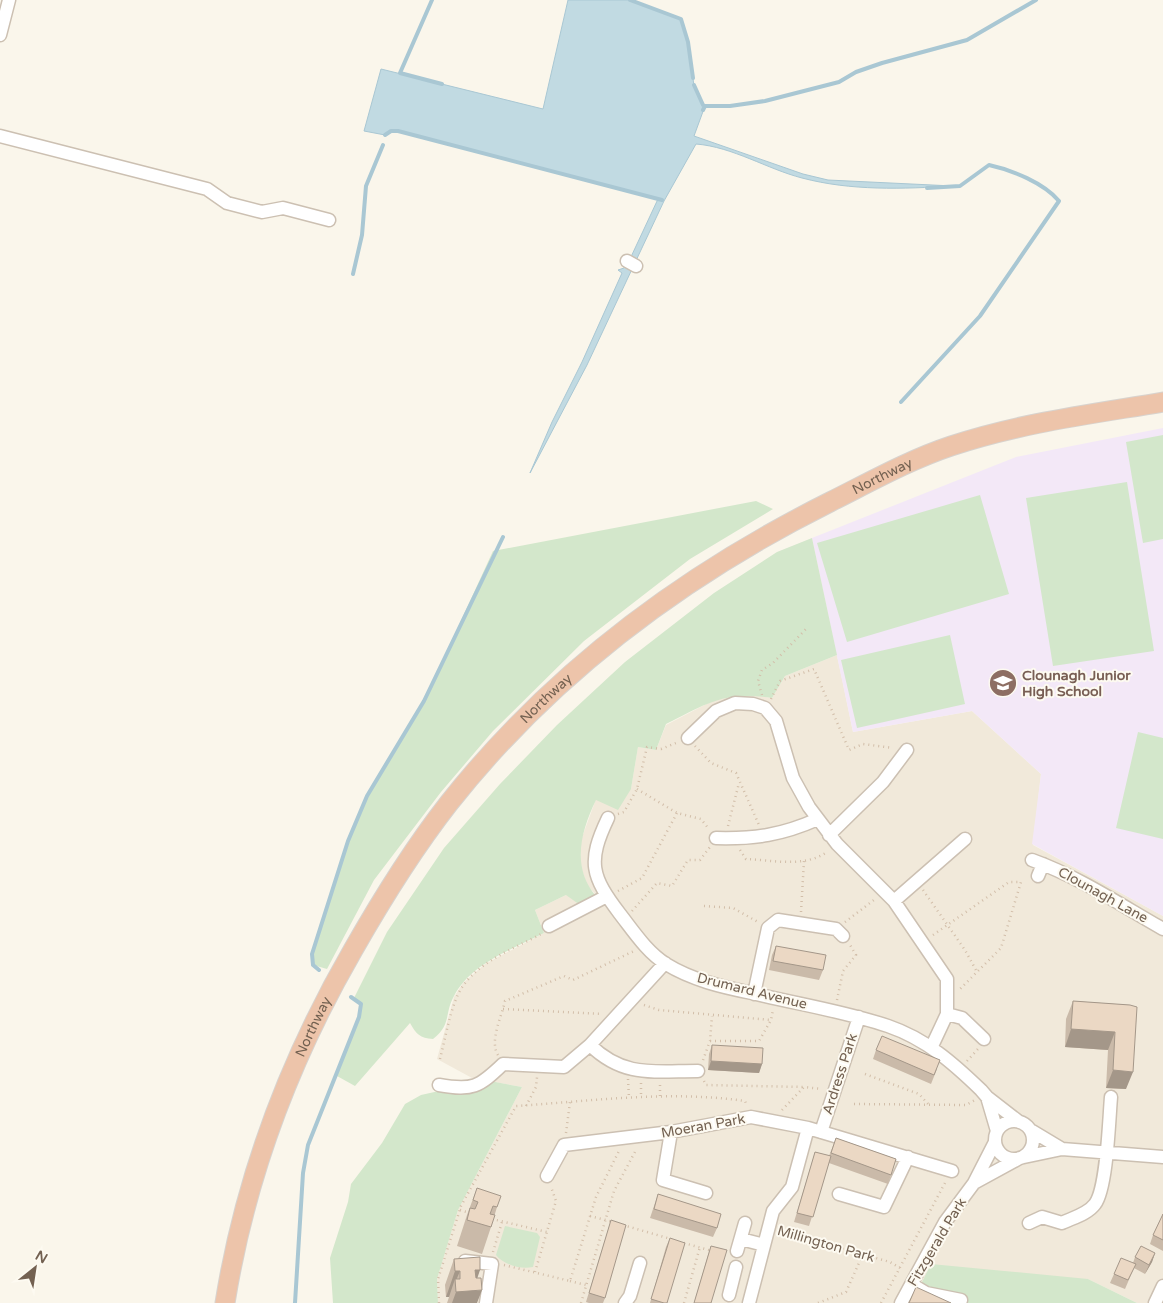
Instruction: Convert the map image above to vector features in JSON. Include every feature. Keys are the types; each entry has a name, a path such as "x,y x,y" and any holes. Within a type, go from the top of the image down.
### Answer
{"highway":[{"name":"Northway","path":"225,1303 241,1222 279,1103 306,1037 331,988 376,910 422,839 475,771 536,706 625,629 713,568 788,523 911,462 950,446 1028,424 1163,402"}],"street":[{"path":"0,35 9,0"},
{"path":"0,136 207,189 227,203 262,212 283,208 329,220"},
{"path":"688,738 716,711 734,703 753,704 765,708 776,721 793,778 818,819 833,839 889,896 923,942 947,979 947,1014 932,1046"},
{"path":"833,839 883,782 907,750"},
{"name":"Drumard Avenue","path":"608,818 598,837 594,868 606,896 644,946 665,963 716,985 859,1017 890,1026 932,1046 960,1069 986,1096 1018,1121"},
{"path":"724,838 764,837 791,831 818,819"},
{"path":"889,896 917,881 965,838"},
{"name":"Clounagh Lane","path":"1038,876 1037,862 1094,887 1163,929"},
{"path":"549,926 606,896"},
{"path":"754,994 768,928 778,920 800,923 840,933"},
{"path":"439,1085 458,1088 483,1084 503,1064 538,1068 564,1067 590,1045 665,963"},
{"path":"947,1014 962,1018 984,1039"},
{"name":"Ardress Park","path":"821,1132 859,1017"},
{"path":"590,1045 602,1057 628,1070 698,1071"},
{"name":"Drumard Avenue","path":"986,1096 996,1136"},
{"path":"1030,1224 1042,1217 1062,1223 1084,1213 1095,1204 1101,1188 1111,1097"},
{"name":"Moeran Park","path":"564,1145 672,1132 751,1117 776,1120 821,1132"},
{"path":"1032,1131 1034,1136 1032,1148 1021,1158 1005,1157 1000,1153 996,1136 1006,1122 1018,1121 1024,1123 1032,1131 1062,1149 1163,1157"},
{"name":"Millington Park","path":"769,1228 773,1211 792,1188 808,1128"},
{"path":"672,1132 664,1180 706,1193"},
{"path":"821,1132 949,1170"},
{"name":"Fitzgerald Park","path":"901,1303 946,1222 974,1183 996,1136"},
{"path":"547,1176 564,1145"},
{"name":"Fitzgerald Park","path":"974,1183 1021,1158 1062,1149"},
{"path":"839,1194 884,1207 908,1157"},
{"path":"745,1223 739,1245 764,1245"},
{"path":"749,1303 769,1228"},
{"path":"455,1260 492,1264 486,1303"},
{"path":"626,1303 640,1263"},
{"path":"736,1267 730,1289 753,1289"},
{"path":"911,1285 926,1292 961,1300"},
{"path":"1155,1303 1163,1286"}],"path":[{"path":"765,708 758,681 762,670 773,664 806,628"},
{"path":"765,708 780,681 814,669 849,750 863,744 907,750"},
{"path":"608,818 624,812 637,789 647,747 661,749 688,738 711,763 736,773 764,837"},
{"path":"624,920 657,883 672,886 688,860 700,860 724,838 740,782"},
{"path":"637,789 677,813 701,819 746,859 804,862 815,860 833,839"},
{"path":"606,896 642,878 677,813"},
{"path":"800,923 804,862"},
{"path":"917,881 965,950 977,972"},
{"path":"923,942 1009,882 1021,882 1001,948 948,1001"},
{"path":"834,1012 843,971 856,955 840,933 889,896"},
{"path":"704,906 733,908 768,928"},
{"path":"440,1058 456,998 464,986 485,964 542,933 549,926"},
{"path":"503,1064 494,1050 505,1001 564,976 573,980 644,946"},
{"path":"710,1041 759,1040 771,1020 775,999"},
{"path":"631,1000 659,1010 771,1020"},
{"path":"503,1010 601,1014"},
{"path":"712,1016 710,1041 698,1071 706,1085 804,1087 835,1091"},
{"path":"960,1069 984,1039"},
{"path":"526,1106 536,1088 538,1068"},
{"path":"628,1070 629,1098"},
{"path":"865,1074 919,1094 929,1105"},
{"path":"776,1120 786,1104 804,1087"},
{"path":"440,1303 438,1279 460,1210 516,1106 667,1095 745,1101 751,1117"},
{"path":"854,1104 966,1105 986,1096"},
{"path":"564,1145 570,1102"},
{"name":"Moeran Park","path":"581,1303 614,1191 643,1136"},
{"path":"570,1281 596,1196 625,1138"},
{"path":"881,1303 949,1170"},
{"path":"535,1272 556,1201 547,1176"},
{"path":"460,1210 477,1215"},
{"path":"590,1216 672,1239"},
{"path":"485,1217 547,1232"},
{"path":"502,1222 492,1256 492,1264 535,1272 586,1285"},
{"name":"Millington Park","path":"769,1228 890,1262 900,1268"},
{"path":"681,1242 715,1252"},
{"path":"684,1303 700,1247"},
{"path":"818,1303 846,1292 862,1254"}],"shaded area":[{"name":"Clounagh Junior High School","path":"1163,428 1163,916 1032,844 1041,774 972,711 853,732 812,538 1016,457"},
{"path":"837,655 853,732 972,711 1041,774 1033,845 1163,916 1163,1303 1137,1303 1088,1279 928,1288 910,1303 438,1303 437,1279 458,1210 522,1087 472,1078 437,1059 454,997 463,983 485,964 544,933 535,910 566,895 596,895 587,885 580,864 581,840 596,799 631,789 638,747 656,750 666,725 714,700 746,694 772,698 785,676"}],"green space":[{"path":"1163,435 1163,539 1143,543 1126,442"},
{"path":"1127,482 1154,651 1053,666 1026,498"},
{"path":"980,495 1009,594 847,642 817,543"},
{"path":"756,501 773,509 690,559 584,641 493,731 441,792 374,880 327,969 313,965 312,954 348,841 367,796 424,701 493,551"},
{"path":"812,538 837,655 785,676 772,698 741,696 717,700 666,724 656,750 638,747 631,789 618,810 596,800 586,824 581,849 581,861 588,885 596,896 580,905 566,895 535,910 544,933 506,951 471,974 461,984 451,1002 443,1028 433,1039 419,1035 410,1023 355,1086 337,1076 350,1036 359,1017 361,1004 354,998 387,932 444,848 500,784 557,725 625,662 714,593 777,552"},
{"path":"950,635 965,704 857,728 841,660"},
{"path":"1138,732 1163,738 1163,839 1116,828"},
{"path":"490,1081 522,1087 458,1210 437,1279 438,1303 333,1303 330,1258 348,1202 351,1184 382,1143 405,1104 421,1095 439,1091 459,1092"},
{"path":"505,1226 537,1233 540,1237 533,1267 512,1266 496,1255"},
{"path":"931,1264 1088,1279 1137,1303 910,1303 928,1288 922,1282"}],"water":[{"path":"568,0 630,0 681,19 688,42 694,86 705,106 694,136 803,174 828,180 953,186 877,188 839,185 802,178 723,149 696,144 664,201 587,365 530,473 622,273 618,270 624,268 630,259 658,199 398,131 391,131 385,135 364,131 381,69 543,109"}],"building":[{"path":"776,946 826,955 823,970 773,961"},
{"path":"1073,1001 1137,1007 1133,1072 1113,1070 1115,1032 1071,1029"},
{"path":"882,1036 940,1060 934,1075 876,1050"},
{"path":"712,1045 763,1048 762,1064 711,1061"},
{"path":"836,1138 896,1159 891,1175 831,1153"},
{"path":"815,1152 831,1156 813,1217 797,1213"},
{"path":"477,1188 501,1196 497,1207 493,1206 490,1214 495,1215 491,1227 467,1220 470,1208 475,1209 478,1202 473,1200"},
{"path":"658,1194 721,1214 717,1228 654,1209"},
{"path":"1163,1214 1163,1240 1153,1235"},
{"path":"611,1220 626,1225 605,1298 589,1293"},
{"path":"670,1238 685,1243 667,1303 664,1303 651,1299"},
{"path":"711,1246 727,1250 711,1303 694,1303"},
{"path":"1141,1246 1155,1253 1149,1265 1135,1257"},
{"path":"480,1257 480,1270 475,1270 476,1278 481,1278 482,1290 456,1292 455,1279 460,1279 460,1271 455,1271 454,1259"},
{"path":"1121,1258 1136,1264 1128,1280 1114,1274"},
{"path":"916,1287 951,1303 909,1303"}],"waterway":[{"path":"432,0 400,73 442,84"},
{"path":"630,0 681,19 688,42 693,78"},
{"path":"703,110 705,106 730,106 765,101 839,82 856,72 882,63 967,40 1036,0"},
{"path":"694,85 703,105"},
{"path":"385,135 391,131 398,131 662,200"},
{"path":"353,274 362,235 366,186 383,145"},
{"path":"901,402 980,316 1059,201 1045,188 1027,178 989,165 960,186 927,188"},
{"path":"319,970 313,965 312,954 348,841 367,796 424,701 503,537"},
{"path":"295,1303 303,1173 308,1145 359,1017 361,1004 351,997"}],"place":[{"name":"Clounagh Junior High School","path":"1003,683"}]}
